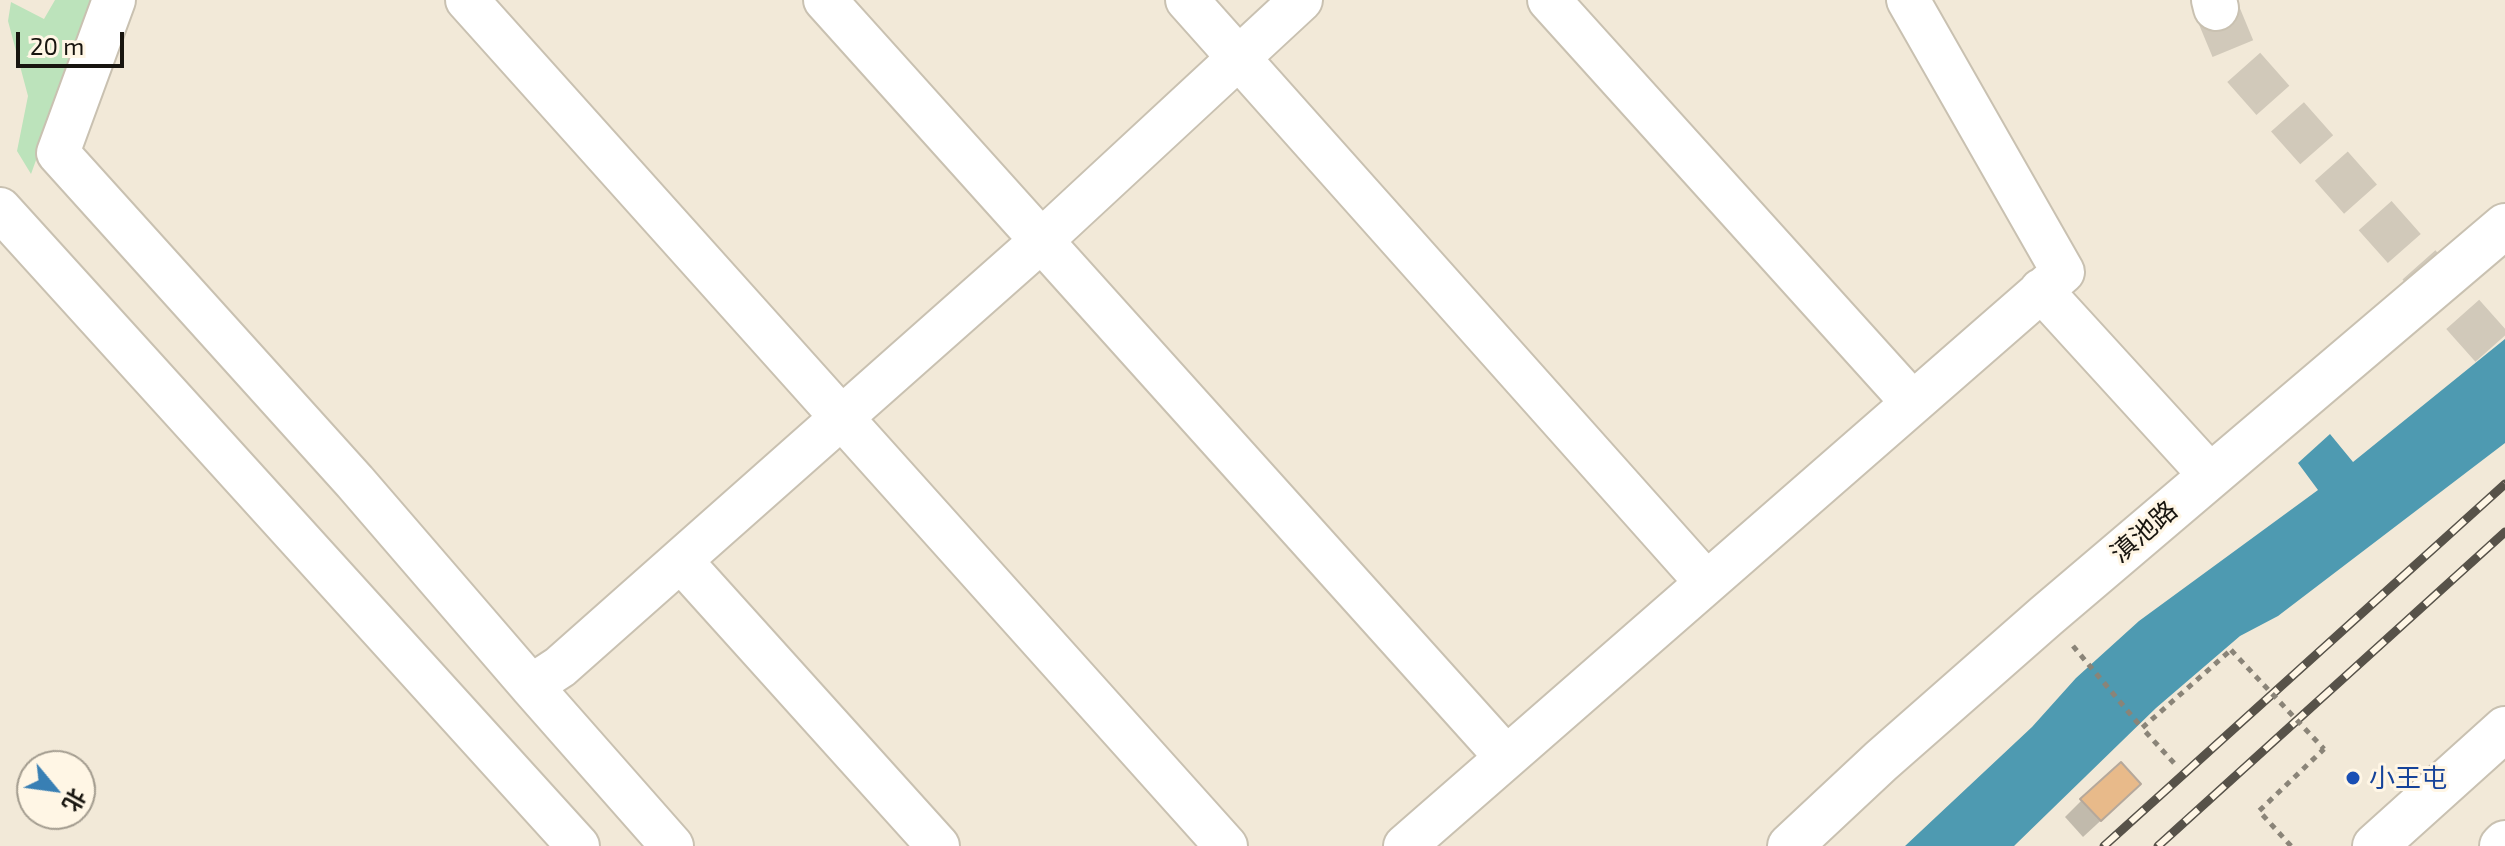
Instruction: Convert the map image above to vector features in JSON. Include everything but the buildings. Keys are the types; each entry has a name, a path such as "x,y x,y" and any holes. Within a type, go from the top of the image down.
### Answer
{"street":[{"path":"114,0 58,153 355,482 672,846"},
{"path":"467,0 1226,846"},
{"path":"825,0 1506,757"},
{"path":"1187,0 1706,582"},
{"path":"531,686 560,667 1041,241 1301,0"},
{"path":"1549,0 1912,402"},
{"path":"1405,846 2063,272 1908,0"},
{"path":"0,209 578,846"},
{"name":"滇池路","path":"1790,846 1881,761 2210,475 2505,226"},
{"path":"2041,290 2210,475"},
{"path":"681,561 938,846"},
{"path":"2375,846 2505,729"}],"path":[{"path":"2071,643 2174,763"},
{"path":"2142,728 2231,650 2324,749 2259,811 2291,846"}],"green space":[{"path":"55,0 94,0 31,174 17,151 28,96 8,21 11,2 44,19"}],"water":[{"path":"2505,339 2505,443 2278,616 2240,636 2156,708 2014,846 1905,846 2032,727 2076,678 2139,621 2318,490 2298,463 2330,434 2353,462"}],"tunnel":[{"path":"2216,8 2238,61 2505,362"}],"railway":[{"path":"2104,846 2505,484"},
{"path":"2158,846 2505,532"}],"place":[{"name":"小王屯","path":"2353,778"}]}
